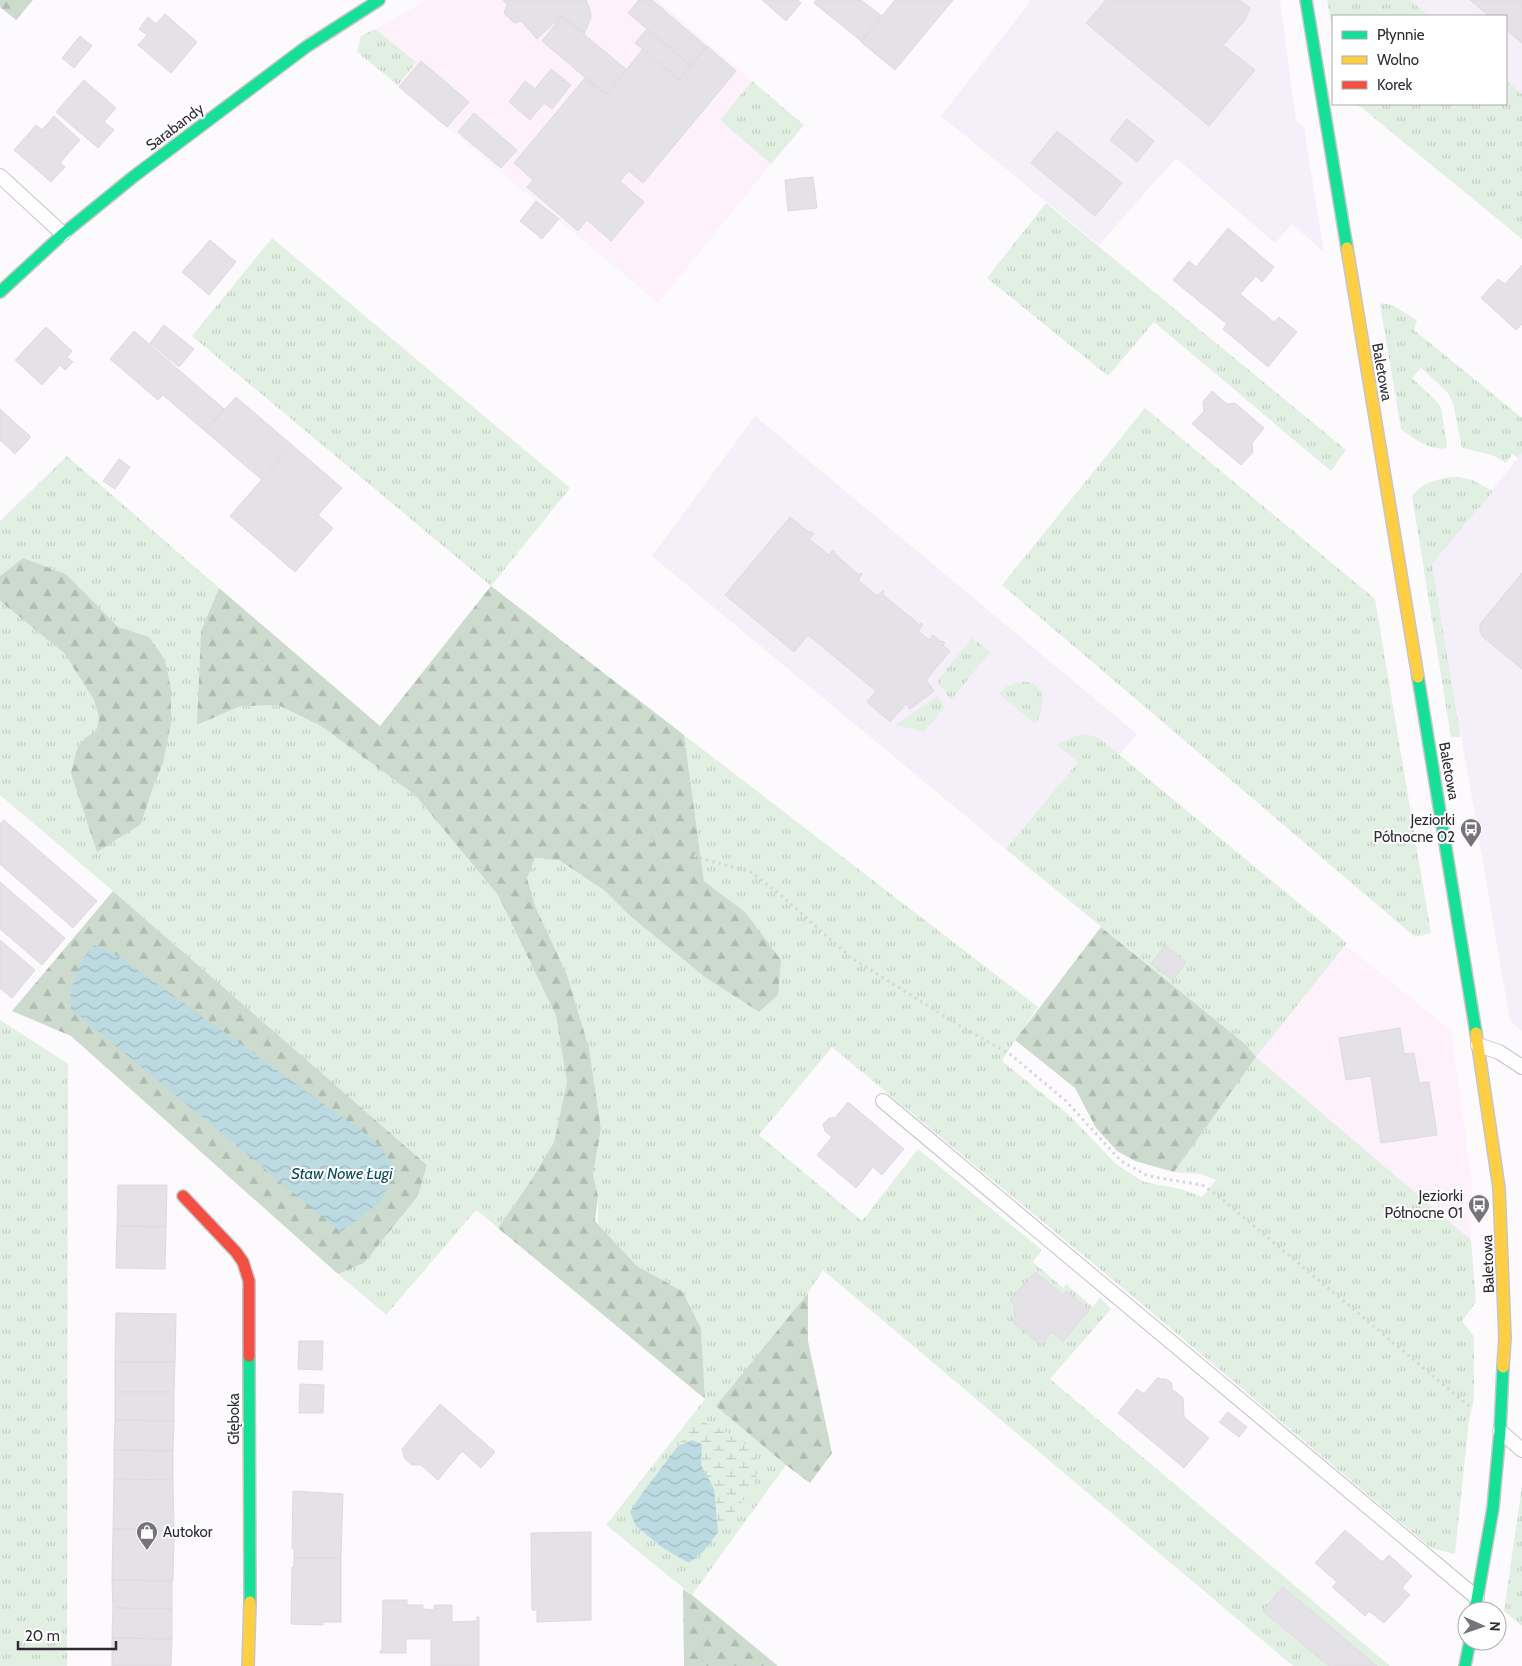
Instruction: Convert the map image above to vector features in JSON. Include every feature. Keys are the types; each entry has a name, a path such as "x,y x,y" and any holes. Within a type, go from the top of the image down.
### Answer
{"street":[{"name":"Sarabandy","path":"0,292 63,234 133,177 306,47 379,0"},
{"name":"Baletowa","path":"1306,0 1494,1150 1501,1226 1505,1338 1500,1431 1493,1508 1477,1601"},
{"name":"Głęboka","path":"183,1196 236,1252 243,1262 248,1281 250,1639 248,1666"},
{"path":"1465,1666 1468,1651"}],"lane":[{"path":"0,176 63,234"},
{"path":"1478,1045 1499,1052 1522,1067"},
{"path":"883,1101 1472,1601"},
{"path":"1500,1431 1522,1450"}],"path":[{"path":"550,771 594,810 645,839 710,861 752,872 782,896 850,957 962,1027 1010,1054 1066,1101 1121,1161 1148,1176 1202,1185 1217,1195 1500,1431"}],"shaded area":[{"path":"427,0 657,0 752,81 720,120 771,164 658,303 399,87 398,85 415,62 375,29"},
{"path":"1028,0 1280,0 1296,121 1304,128 1324,252 1292,224 1275,243 1176,158 1099,245 941,116 1030,2"},
{"path":"1410,0 1522,0 1522,94 1507,81 1507,15 1428,15"},
{"path":"755,416 1137,734 1027,867 652,556"},
{"path":"1522,453 1522,1031 1510,1021 1432,564"},
{"path":"1346,945 1451,1031 1472,1183 1471,1240 1256,1057"}],"green space":[{"path":"0,0 33,0 16,20 0,7"},
{"path":"1327,0 1410,0 1428,15 1332,15 1332,28"},
{"path":"375,29 416,62 398,85 357,52 361,36"},
{"path":"752,81 804,125 771,164 720,120"},
{"path":"1507,81 1522,94 1522,239 1358,105 1507,105"},
{"path":"1046,203 1346,450 1331,471 1154,322 1108,376 987,278"},
{"path":"272,238 570,488 491,586 192,336"},
{"path":"1382,303 1392,305 1417,320 1414,330 1522,418 1522,453 1518,458 1512,454 1506,463 1492,455 1462,448 1453,403 1448,393 1421,368 1412,378 1441,408 1446,448 1440,449 1428,446 1401,429 1380,305"},
{"path":"1145,408 1375,599 1431,933 1415,937 1002,585"},
{"path":"67,456 219,588 201,631 198,725 241,706 278,705 321,726 415,795 498,895 556,1016 567,1082 554,1142 530,1182 498,1228 476,1210 386,1315 338,1274 364,1263 418,1196 427,1165 0,795 0,601 64,653 94,700 99,718 97,730 85,738 152,790 163,763 149,637 118,627 66,574 23,558 0,576 0,521"},
{"path":"1458,477 1472,480 1493,491 1432,564 1461,737 1451,737 1412,496 1422,487 1433,481"},
{"path":"23,558 66,574 118,627 149,637 165,660 171,689 171,723 163,763 141,824 97,852 71,773 77,749 85,738 97,730 99,718 94,700 64,653 0,601 0,576"},
{"path":"491,586 684,735 704,881 745,912 781,960 778,995 759,1012 706,978 630,916 605,891 559,860 535,858 527,878 535,906 567,975 589,1048 601,1129 593,1174 598,1196 595,1221 637,1266 682,1291 701,1328 705,1399 498,1228 530,1182 554,1142 567,1082 556,1016 498,895 415,795 321,726 278,705 241,706 197,725 201,631 219,588 380,726"},
{"path":"972,638 990,652 951,700 937,681"},
{"path":"1022,682 1034,684 1041,692 1042,709 1035,724 999,694 1007,686"},
{"path":"937,696 945,707 924,732 896,725"},
{"path":"1086,734 1099,738 1347,943 1256,1057 1471,1240 1476,1302 1462,1321 1474,1336 1474,1399 1469,1420 1455,1554 1431,1548 1124,1289 832,1047 759,1135 862,1221 918,1149 1042,1250 1033,1262 1063,1288 1066,1284 1093,1307 1100,1297 1111,1309 1050,1379 1390,1666 1293,1666 823,1270 808,1293 717,1405 786,1465 692,1595 606,1525 705,1399 701,1328 682,1291 637,1266 598,1224 598,1196 593,1174 601,1129 589,1048 567,975 535,906 527,878 535,858 559,860 605,891 630,916 706,978 759,1012 778,995 745,912 704,881 684,735 1038,1007 1002,1061 1070,1116 1117,1165 1144,1182 1181,1189 1202,1197 1216,1180 1201,1174 1174,1172 1255,1057 1244,1043 1006,849 1078,762 1057,745 1071,737"},
{"path":"113,891 427,1165 418,1196 364,1263 338,1274 71,1036 12,1011"},
{"path":"1101,927 1244,1043 1256,1057 1174,1172 1135,1161 1117,1151 1096,1128 1075,1088 1015,1040"},
{"path":"0,1020 68,1064 67,1666 0,1666"},
{"path":"808,1293 808,1341 832,1453 810,1483 716,1406"},
{"path":"696,1421 718,1428 752,1449 758,1468 753,1488 718,1532 714,1489 701,1465 702,1444 692,1440 678,1446"},
{"path":"1522,1486 1522,1626 1507,1614 1507,1601 1505,1601"},
{"path":"683,1589 692,1595 778,1666 684,1666"}],"water":[{"name":"Staw Nowe Ługi","path":"94,945 120,957 374,1140 397,1169 379,1203 341,1232 71,1009 71,988 81,964"},
{"path":"692,1440 702,1444 701,1465 714,1489 718,1532 704,1551 689,1563 663,1548 636,1526 630,1512 678,1446"}],"building":[{"path":"503,0 586,0 591,18 584,34 562,16 556,24 555,22 537,39 521,21 514,23 504,13 507,5"},
{"path":"639,0 652,0 706,46 691,66 628,13"},
{"path":"762,0 798,0 801,3 786,21"},
{"path":"816,0 861,0 882,16 861,41 814,3"},
{"path":"895,0 953,0 895,70 861,42"},
{"path":"1106,0 1239,0 1250,8 1245,20 1223,45 1255,70 1209,126 1086,23"},
{"path":"1470,0 1522,0 1522,43 1507,31 1507,15 1488,15"},
{"path":"165,14 197,42 171,73 138,45 147,35 139,29 148,17 156,24"},
{"path":"562,16 627,70 606,95 542,41"},
{"path":"647,29 691,66 679,80 635,43"},
{"path":"80,36 92,46 74,68 62,58"},
{"path":"707,46 736,71 643,183 629,171 620,181 644,202 611,241 587,220 578,231 527,187 533,180 514,163 585,78 606,95 643,49 679,80"},
{"path":"421,61 469,102 447,127 399,87"},
{"path":"551,69 571,85 552,109 544,103 530,120 509,102 525,81 535,89"},
{"path":"84,80 116,108 104,122 114,130 98,148 56,112"},
{"path":"474,113 517,150 501,168 458,132"},
{"path":"54,116 80,140 60,163 65,167 51,182 14,150 36,125 42,130"},
{"path":"1127,119 1154,141 1137,162 1110,140"},
{"path":"1057,131 1122,183 1095,216 1031,163"},
{"path":"813,177 817,208 788,211 785,180"},
{"path":"536,201 559,219 542,239 520,221"},
{"path":"1228,228 1274,267 1262,282 1256,276 1240,294 1274,322 1279,317 1297,332 1268,367 1223,329 1227,324 1173,280 1189,261 1196,267"},
{"path":"210,240 236,262 209,295 182,272"},
{"path":"1522,265 1522,324 1516,330 1481,298 1498,279 1505,284"},
{"path":"164,325 194,349 179,367 150,343"},
{"path":"46,327 72,351 67,357 73,362 65,370 60,365 42,385 15,360"},
{"path":"134,331 224,409 205,431 163,395 158,400 110,359"},
{"path":"1212,391 1227,404 1235,403 1264,428 1252,443 1253,452 1241,465 1192,424 1204,411 1203,402"},
{"path":"236,397 292,445 262,480 205,431"},
{"path":"0,409 31,437 15,454 0,440"},
{"path":"292,445 342,488 318,515 333,528 295,572 230,516"},
{"path":"119,459 130,467 115,489 103,481"},
{"path":"790,517 810,533 811,531 814,534 809,539 829,555 833,550 835,551 834,553 859,575 861,573 858,580 877,596 883,591 882,594 920,625 921,623 923,625 918,631 929,640 933,635 943,641 945,643 943,645 950,651 926,680 934,691 910,709 906,704 890,722 867,702 876,691 808,635 794,652 725,595"},
{"path":"1522,573 1522,669 1482,636 1480,624"},
{"path":"4,820 97,901 73,928 0,864 0,824"},
{"path":"0,882 65,938 42,965 0,929"},
{"path":"0,940 35,970 12,998 0,988"},
{"path":"1165,946 1186,962 1173,980 1151,964"},
{"path":"1400,1028 1404,1054 1414,1053 1419,1083 1429,1082 1437,1135 1381,1143 1371,1076 1346,1080 1339,1038"},
{"path":"848,1102 904,1149 882,1175 873,1167 856,1188 817,1155 832,1137 825,1131 823,1124 829,1118 835,1118"},
{"path":"118,1185 167,1185 166,1227 117,1226"},
{"path":"117,1226 166,1227 165,1269 116,1268"},
{"path":"1035,1272 1063,1295 1067,1291 1089,1310 1063,1341 1052,1332 1041,1345 1012,1320 1015,1316 1014,1305 1010,1301"},
{"path":"116,1313 176,1314 175,1362 115,1362"},
{"path":"299,1341 323,1341 322,1370 298,1369"},
{"path":"115,1362 175,1362 174,1392 115,1392"},
{"path":"1158,1377 1172,1383 1172,1389 1183,1398 1184,1417 1209,1438 1184,1468 1118,1413 1137,1389 1144,1394"},
{"path":"300,1384 324,1385 323,1413 299,1413"},
{"path":"115,1392 174,1392 174,1421 115,1420"},
{"path":"440,1404 495,1452 481,1468 462,1451 438,1480 421,1465 412,1465 405,1459 402,1449"},
{"path":"1228,1412 1247,1427 1239,1437 1219,1422"},
{"path":"115,1420 174,1421 173,1451 114,1450"},
{"path":"114,1450 173,1451 173,1480 114,1479"},
{"path":"114,1479 173,1480 174,1530 113,1529"},
{"path":"293,1491 343,1494 341,1558 294,1558 294,1549 292,1548"},
{"path":"113,1529 174,1530 173,1581 112,1580"},
{"path":"1345,1530 1382,1562 1389,1555 1412,1576 1402,1588 1410,1595 1384,1623 1369,1611 1365,1616 1332,1587 1337,1582 1315,1563"},
{"path":"591,1532 591,1620 537,1622 537,1610 532,1610 531,1533"},
{"path":"294,1558 341,1558 341,1622 323,1622 323,1625 291,1624 292,1567 294,1567"},
{"path":"112,1580 172,1581 172,1609 113,1608"},
{"path":"1283,1587 1377,1666 1329,1666 1263,1611"},
{"path":"383,1600 407,1600 407,1605 423,1605 423,1609 434,1610 434,1605 452,1605 452,1622 477,1621 477,1617 479,1617 479,1666 431,1666 431,1639 406,1639 406,1653 380,1653 382,1650"},
{"path":"113,1608 172,1609 172,1639 112,1638"},
{"path":"112,1638 172,1639 171,1666 112,1666"}],"traffic: fast":[{"path":"0,292 63,234 133,177 306,47 379,0"},
{"path":"1306,0 1347,248"},
{"path":"1418,677 1476,1033"},
{"path":"249,1356 250,1602"},
{"path":"1477,1601 1493,1508 1500,1431 1503,1367"},
{"path":"1465,1666 1468,1651"}],"traffic: slow":[{"path":"1347,248 1418,677"},
{"path":"1476,1033 1499,1188 1505,1338 1503,1367"},
{"path":"248,1666 250,1602"}],"traffic: jam":[{"path":"183,1196 236,1252 243,1262 249,1281 249,1356"}],"place":[{"name":"Jeziorki Północne 02","path":"1471,848"},
{"name":"Jeziorki Północne 01","path":"1479,1224"},
{"name":"Autokor","path":"147,1551"}]}
